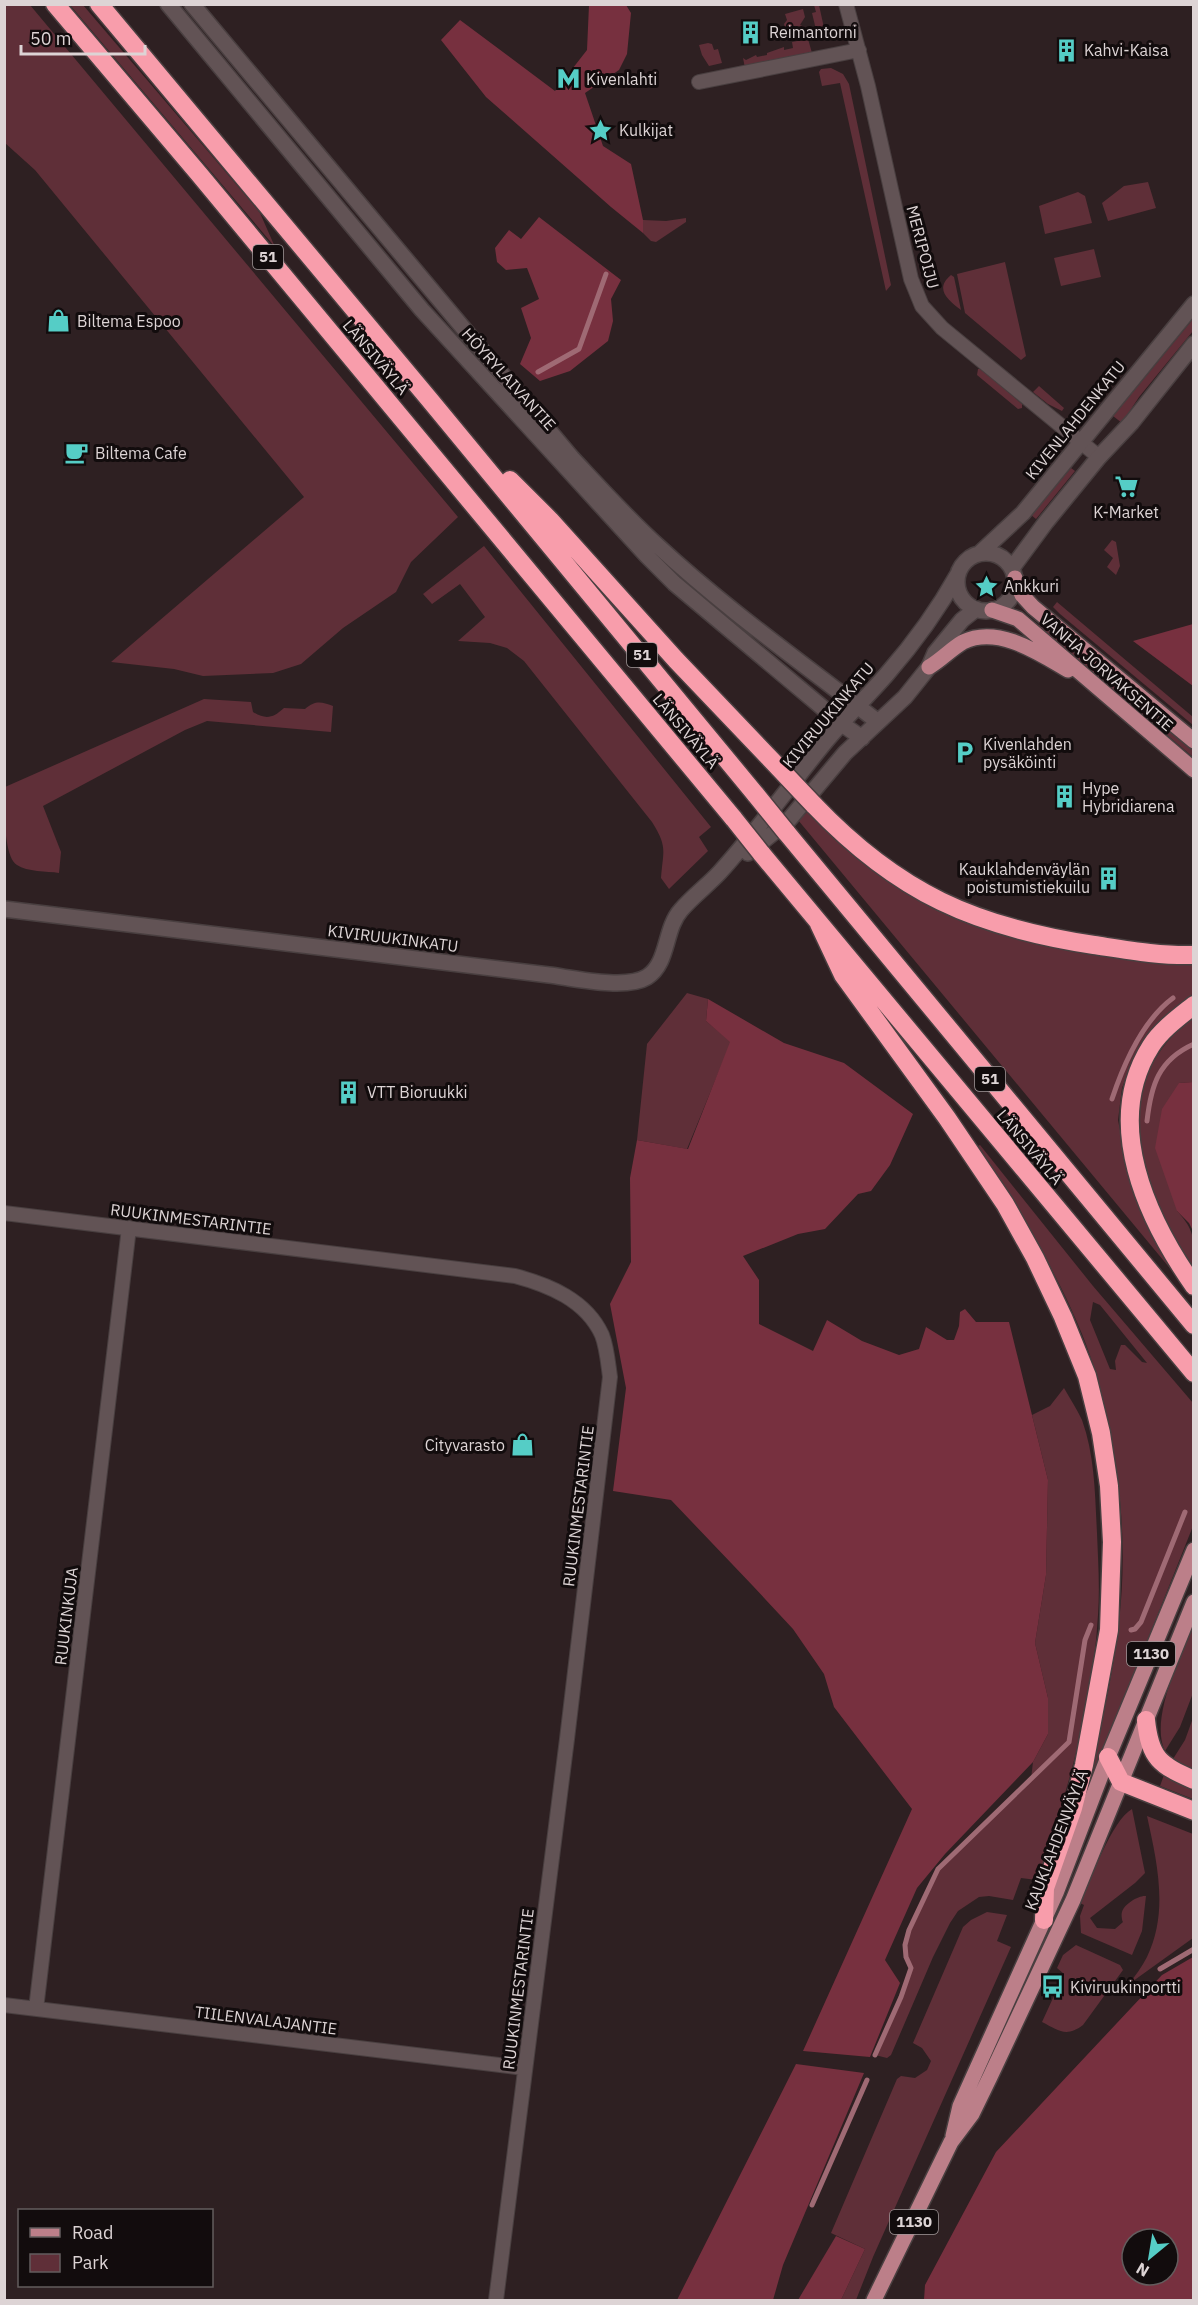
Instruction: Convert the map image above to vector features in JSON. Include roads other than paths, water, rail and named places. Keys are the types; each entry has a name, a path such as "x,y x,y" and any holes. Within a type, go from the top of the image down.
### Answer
{"highway":[{"name":"LÄNSIVÄYLÄ","path":"55,4 199,174 819,924 1194,1373"},
{"name":"LÄNSIVÄYLÄ","path":"99,4 429,399 532,512 786,832 1194,1325"},
{"path":"532,512 836,828 893,875 932,898 982,920 1023,932 1148,953 1190,953"},
{"path":"819,924 843,975 947,1118 1005,1204 1035,1258 1063,1317 1087,1376 1101,1433 1109,1486 1112,1542 1109,1630 1084,1765 1044,1920"},
{"path":"1194,1005 1173,1021 1152,1045 1140,1066 1134,1084 1129,1124 1137,1172 1147,1200 1157,1223 1194,1286"},
{"path":"1146,1720 1148,1741 1160,1762 1194,1780"},
{"path":"1108,1757 1121,1782 1194,1810"}],"main road":[{"name":"VANHA JORVAKSENTIE","path":"1014,573 1022,595 1033,607 1194,741"},
{"name":"VANHA JORVAKSENTIE","path":"992,610 1018,620 1194,770"},
{"path":"929,668 961,643 981,636 995,637 1030,649 1091,683"},
{"name":"KAUKLAHDENVÄYLÄ","path":"1051,1890 1194,1550"},
{"name":"KAUKLAHDENVÄYLÄ","path":"874,2301 951,2142 972,2114 1044,1962 1072,1900 1194,1602"},
{"name":"KAUKLAHDENVÄYLÄ","path":"951,2142 960,2106 1044,1920"}],"street":[{"name":"HÖYRYLAIVANTIE","path":"168,4 422,310 546,437 674,584 842,724 862,738"},
{"name":"HÖYRYLAIVANTIE","path":"192,4 546,437"},
{"name":"MERIPOIJU","path":"846,4 860,50 910,279 922,306 942,327 1099,457"},
{"path":"699,82 860,50"},
{"name":"KIVENLAHDENKATU","path":"980,553 1016,520 1194,304"},
{"path":"1014,573 1001,557 995,554 980,553 970,557 958,574 957,585 960,595 966,603 976,609 992,610 1008,601 1013,593 1014,573 1046,522 1099,457 1125,430 1194,344"},
{"name":"HÖYRYLAIVANTIE","path":"583,478 752,626 878,722"},
{"name":"KIVIRUUKINKATU","path":"4,909 549,975 630,982 644,979 656,970 671,923 681,910 718,874 762,823 930,621 958,574"},
{"name":"KIVIRUUKINKATU","path":"718,874 765,841 788,821 845,753 905,697 929,668 935,653 962,620 976,609"},
{"name":"RUUKINMESTARINTIE","path":"4,1213 515,1276 544,1284 571,1299 594,1322 602,1335 610,1377 496,2301"},
{"name":"RUUKINKUJA","path":"36,2009 129,1227"},
{"name":"TIILENVALAJANTIE","path":"4,2005 524,2068"}],"waterway":[{"path":"538,372 579,349 606,274"},
{"path":"1112,1099 1135,1044 1152,1018 1173,998"},
{"path":"1147,1121 1151,1096 1158,1075 1172,1058 1194,1044"},
{"path":"1131,1630 1141,1622 1185,1512"},
{"path":"875,2055 901,1997 911,1968 906,1957 905,1945 909,1930 938,1869 1069,1742 1085,1640 1091,1625"},
{"path":"1160,1969 1194,1949"},
{"path":"812,2205 867,2080"}],"place":[{"name":"Reimantorni","path":"751,32"},
{"name":"Kahvi-Kaisa","path":"1066,50"},
{"name":"Kivenlahti","path":"568,79"},
{"name":"Kulkijat","path":"601,130"},
{"name":"Biltema Espoo","path":"59,321"},
{"name":"Biltema Cafe","path":"77,453"},
{"name":"K-Market","path":"1126,487"},
{"name":"Ankkuri","path":"986,586"},
{"name":"Kivenlahden pysäköinti","path":"965,753"},
{"name":"Hype Hybridiarena","path":"1064,797"},
{"name":"Kauklahdenväylän poistumistiekuilu","path":"1108,878"},
{"name":"VTT Bioruukki","path":"349,1092"},
{"name":"Cityvarasto","path":"523,1445"},
{"name":"Kiviruukinportti","path":"1052,1987"}]}
